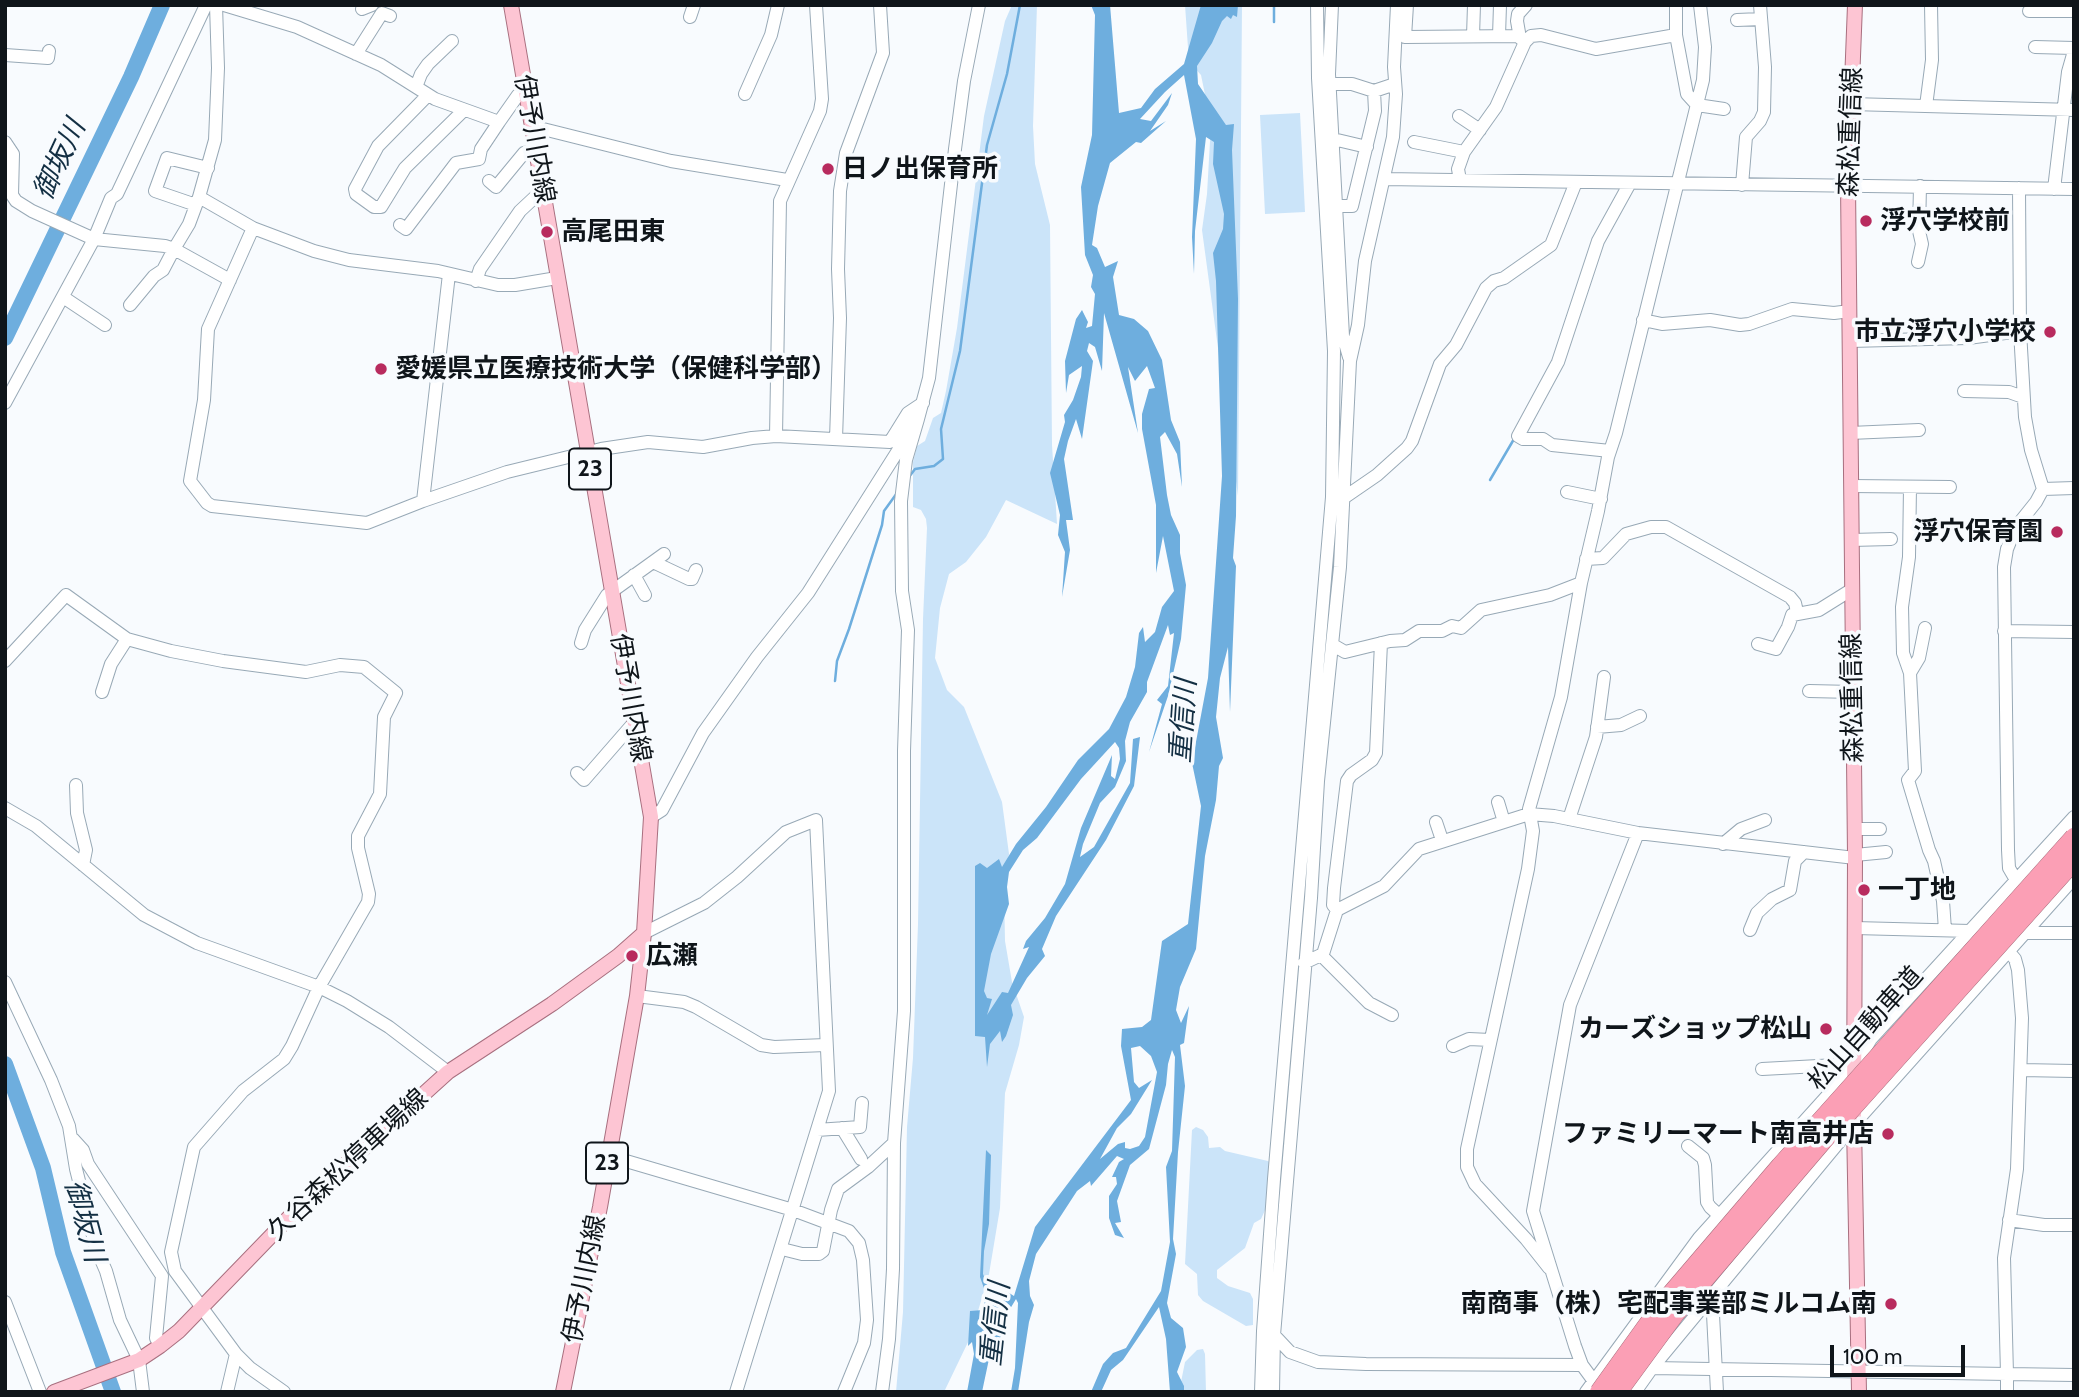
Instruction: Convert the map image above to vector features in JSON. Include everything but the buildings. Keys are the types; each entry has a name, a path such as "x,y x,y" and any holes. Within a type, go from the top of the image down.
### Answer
{"highway":[{"name":"松山自動車道","path":"1593,1389 1780,1166 2074,837"},
{"name":"松山自動車道","path":"1618,1392 1676,1313 1823,1141 2074,861"}],"main road":[{"name":"伊予川内線","path":"511,5 651,817 637,996 563,1392"},
{"name":"森松重信線","path":"1855,5 1848,185 1855,857 1854,1124 1859,1392"},
{"name":"久谷森松停車場線","path":"54,1392 135,1361 160,1346 179,1331 301,1205 448,1072 552,1004 618,956 644,933"}],"street":[{"path":"5,403 63,297 111,198 117,194 206,5"},
{"path":"130,305 163,270 185,231 208,168 217,120 216,5"},
{"path":"224,5 297,27 381,65 422,91 463,111 499,122"},
{"path":"745,94 771,35 778,5"},
{"path":"776,436 780,201 787,180 820,111 822,99 816,5"},
{"path":"836,439 840,191 846,153 883,53 880,5"},
{"path":"882,1392 889,1339 893,1269 894,1143 904,1011 904,751 908,630 902,591 901,501 906,460 923,402 932,356 964,81 979,5"},
{"path":"1261,1392 1263,1331 1284,1056 1330,535 1334,400 1317,5"},
{"path":"1273,1392 1274,1335 1318,781 1345,498 1350,361 1343,335 1330,84 1332,5"},
{"path":"1334,400 1350,361 1358,325 1365,261 1394,124 1397,5"},
{"path":"1407,5 1405,37 1499,36 1522,39 1541,35 1596,49 1676,35"},
{"path":"1473,37 1474,5"},
{"path":"1499,36 1500,5"},
{"path":"1460,180 1458,169 1464,152 1496,107 1522,39 1517,21 1526,5"},
{"path":"1676,5 1676,35 1687,94 1697,105 1724,109"},
{"path":"1549,1268 1469,1176 1466,1149 1528,869 1533,831 1529,814 1561,697 1581,583 1610,451 1697,105 1705,64 1700,5"},
{"path":"1742,185 1745,137 1760,121 1764,112 1765,67 1760,5"},
{"path":"1926,106 1933,61 1931,5"},
{"path":"356,54 377,10"},
{"path":"2029,11 2074,11"},
{"path":"1737,20 1761,19"},
{"path":"452,41 421,74 422,91 378,146 355,189 356,194 374,207 381,207 405,169 463,111"},
{"path":"2035,47 2074,49 2069,110 2054,189"},
{"path":"5,55 48,58 49,51"},
{"path":"1330,84 1352,84 1374,91 1395,84"},
{"path":"1337,206 1352,205 1375,111 1374,91"},
{"path":"400,225 406,229 456,163 479,159 481,149 518,95 526,94"},
{"path":"1851,104 2069,110"},
{"path":"1459,116 1480,130"},
{"path":"531,126 671,161 787,180"},
{"path":"1333,139 1367,147"},
{"path":"5,142 13,154 12,195 16,201 32,211 92,238 174,249 230,280"},
{"path":"1414,142 1464,152"},
{"path":"489,181 496,187 524,153 535,150"},
{"path":"208,168 167,158 155,191 197,201 253,228 314,251 349,260 449,274 487,284 515,285 557,278"},
{"path":"1384,179 2074,189"},
{"path":"1345,498 1377,475 1407,448 1440,364 1452,352 1486,289 1551,245 1576,182"},
{"path":"1610,451 1552,445 1543,439 1522,439 1518,436 1558,362 1598,241 1630,183"},
{"path":"1918,262 1922,244 1919,231 1920,186"},
{"path":"2016,880 2010,868 2008,850 2004,567 2016,527 2043,489 2029,441 2023,397 2019,188"},
{"path":"476,281 480,269 520,211 535,197 543,195"},
{"path":"253,228 208,329 204,400 190,481 212,506 367,523 508,472 588,452 648,442 703,447 776,436 890,443 908,413 923,402"},
{"path":"423,501 449,274"},
{"path":"63,297 105,325"},
{"path":"1643,320 1661,324 1710,320 1740,325 1792,309 1834,313 1850,311"},
{"path":"1850,341 1968,338 2020,331"},
{"path":"1964,391 2009,393 2023,397"},
{"path":"651,817 662,810 703,733 757,657 808,593 918,419"},
{"path":"1850,433 1919,430"},
{"path":"1851,486 1950,487"},
{"path":"1910,487 1914,558 1902,607 1903,653 1910,673 1915,771 1908,780 1934,861 1943,901 1945,930"},
{"path":"2043,489 2074,488"},
{"path":"1567,492 1601,499"},
{"path":"1586,559 1603,558 1626,534 1651,527 1666,527 1790,597 1797,612"},
{"path":"1851,540 1891,539"},
{"path":"581,643 585,630 611,591 664,554"},
{"path":"653,562 689,579 692,579 696,570"},
{"path":"634,575 645,595"},
{"path":"1333,645 1345,652 1405,640 1419,631 1442,631 1452,626 1461,628 1481,610 1550,595 1581,583"},
{"path":"1758,644 1776,649 1792,615 1819,610 1852,590"},
{"path":"5,661 66,595 127,639 223,661 306,672 340,665 364,667 396,693 384,717 380,794 358,836 358,848 369,894 368,902 318,987 284,1059 243,1091 203,1134 190,1157 171,1252 175,1271 236,1354 250,1368 284,1392"},
{"path":"1910,673 1919,658 1925,628"},
{"path":"2004,631 2074,632"},
{"path":"102,692 111,664 127,639"},
{"path":"1338,910 1334,905 1334,888 1348,781 1351,775 1372,760 1376,753 1381,643"},
{"path":"1569,819 1573,802 1582,784 1597,727 1604,677"},
{"path":"1809,691 1853,692"},
{"path":"1597,727 1621,725 1640,716"},
{"path":"577,774 584,780 631,726 636,726"},
{"path":"76,785 77,813 86,850 83,865"},
{"path":"1498,802 1504,822"},
{"path":"5,808 36,826 134,908 177,934 318,987 346,1001 388,1027 448,1072"},
{"path":"1304,963 1321,955 1326,948 1332,922 1338,910 1384,886 1419,849 1529,814 1569,819 1638,834 1723,844 1855,857 1886,852"},
{"path":"1593,1389 1689,1250 1856,1064 1871,1039 2074,817"},
{"path":"644,933 704,903 786,832 816,820 829,1091 736,1392"},
{"path":"1723,844 1741,829 1765,820"},
{"path":"1436,822 1442,840"},
{"path":"1854,829 1880,829"},
{"path":"1593,1389 1582,1365 1549,1268 1533,1211 1570,1005 1638,834"},
{"path":"1750,930 1757,913 1772,899 1790,890 1795,861 1804,852"},
{"path":"1635,1392 1651,1368 1854,1124 2074,878"},
{"path":"1855,929 1970,931"},
{"path":"2025,933 2074,933"},
{"path":"2007,1392 2004,1258 2017,1169 2022,1018 2018,970 2009,952"},
{"path":"1321,955 1369,1003 1392,1014"},
{"path":"5,982 51,1080 71,1136 76,1169 96,1248 106,1271 143,1392"},
{"path":"637,996 684,1002 761,1045 826,1045"},
{"path":"1453,1045 1469,1040 1490,1040"},
{"path":"1762,1069 1856,1064"},
{"path":"2021,1070 2074,1071"},
{"path":"817,1130 860,1127 862,1104"},
{"path":"842,1128 861,1159"},
{"path":"71,1136 83,1150 88,1164 162,1276 156,1338 160,1346"},
{"path":"782,1249 802,1254 819,1254 823,1251 838,1189 894,1143"},
{"path":"1688,1146 1703,1158 1707,1202 1720,1216"},
{"path":"609,1156 793,1210 849,1231 859,1242 863,1260 867,1320 864,1343 844,1392"},
{"path":"2010,1220 2044,1225 2074,1224"},
{"path":"1712,1295 1717,1392"},
{"path":"5,1302 40,1392"},
{"path":"1274,1335 1290,1352 1318,1362 1582,1365"},
{"path":"227,1392 236,1354"},
{"path":"1651,1368 2074,1375"}],"shaded area":[{"path":"1012,5 1037,5 1033,126 1035,164 1050,225 1052,445 1057,524 1006,500 986,537 966,562 949,574 940,608 935,658 947,690 964,707 1002,802 1009,854 1004,889 1005,941 1012,982 1024,1017 1005,1093 1000,1208 989,1274 970,1338 944,1392 896,1392 903,1312 907,1127 913,1058 918,924 927,528 921,510 913,507 913,462 917,446 925,441 933,418 941,413 946,391 957,328 984,116 1005,21"},
{"path":"1185,5 1242,5 1238,496 1202,230 1211,124 1201,75 1189,62"},
{"path":"1300,113 1305,212 1265,214 1260,115"},
{"path":"1196,1127 1203,1130 1208,1137 1209,1148 1220,1147 1225,1151 1271,1164 1266,1208 1261,1219 1254,1223 1245,1248 1217,1270 1217,1278 1228,1286 1250,1293 1253,1299 1253,1325 1246,1326 1203,1301 1198,1295 1197,1274 1185,1264 1192,1130"},
{"path":"1203,1349 1206,1392 1179,1392 1185,1362 1197,1350"}],"water":[{"name":"重信川","path":"1091,5 1110,5 1119,113 1141,108 1155,89 1184,64 1201,5 1238,5 1237,17 1233,15 1231,19 1227,16 1222,21 1197,66 1198,84 1226,125 1234,124 1232,150 1238,299 1236,516 1233,558 1236,566 1230,712 1228,647 1220,678 1216,717 1223,758 1219,766 1216,800 1205,856 1196,949 1180,987 1176,1010 1181,1023 1189,1006 1184,1043 1180,1045 1185,1086 1173,1239 1176,1254 1167,1303 1171,1318 1183,1328 1186,1347 1177,1372 1184,1392 1170,1392 1166,1339 1159,1307 1123,1360 1111,1370 1101,1392 1091,1392 1103,1364 1113,1353 1126,1348 1161,1291 1170,1242 1166,1167 1172,1151 1175,1057 1172,1050 1149,1149 1130,1165 1117,1201 1121,1222 1115,1223 1124,1238 1115,1235 1109,1218 1109,1196 1117,1184 1116,1177 1112,1177 1119,1162 1124,1159 1117,1156 1091,1186 1090,1181 1077,1191 1036,1254 1029,1281 1034,1305 1018,1392 1011,1392 1015,1368 1016,1299 1000,1341 989,1359 982,1392 967,1392 974,1354 972,1342 968,1346 970,1311 983,1310 986,1294 980,1277 986,1150 991,1155 989,1224 983,1274 997,1302 1006,1291 1014,1296 1035,1227 1131,1100 1121,1046 1122,1029 1142,1027 1151,1020 1162,941 1188,924 1201,806 1192,763 1208,678 1222,476 1213,253 1223,229 1224,214 1213,164 1214,142 1206,137 1195,231 1194,274 1192,237 1196,139 1184,75 1140,119 1151,121 1172,93 1168,105 1150,131 1166,121 1141,143 1136,142 1110,163 1098,206 1092,245 1097,248 1105,267 1118,261 1113,277 1119,315 1134,319 1148,331 1162,360 1171,420 1180,442 1182,487 1177,454 1165,432 1160,437 1167,495 1171,515 1180,535 1180,553 1186,585 1181,639 1168,696 1149,752 1162,704 1157,700 1168,686 1174,633 1170,635 1168,625 1147,682 1147,692 1130,722 1125,741 1126,761 1115,787 1100,803 1080,857 1094,847 1130,783 1133,739 1140,737 1134,786 1106,840 1056,916 1042,949 1045,956 1027,978 1011,1005 1013,1015 1006,1036 1002,1042 1000,1031 990,1044 987,1067 985,1037 975,1036 975,866 980,863 987,868 999,859 1002,867 1078,760 1109,729 1126,697 1135,667 1139,633 1143,627 1145,642 1155,632 1162,607 1174,591 1163,536 1156,573 1156,505 1142,429 1142,414 1149,389 1155,388 1147,366 1135,381 1128,367 1138,433 1104,313 1102,371 1095,347 1089,343 1087,351 1093,361 1082,439 1076,419 1064,459 1073,520 1066,520 1070,550 1062,597 1065,552 1058,535 1060,515 1050,473 1065,422 1064,415 1081,377 1082,366 1069,375 1066,393 1065,361 1076,319 1082,310 1088,322 1086,328 1092,326 1095,294 1091,287 1093,275 1085,255 1081,187 1092,135 1095,15","holes":["1115,742 1119,748 1120,759 1115,779 1111,776 1112,755 1081,828 1065,884 1045,918 1026,941 1023,949 1029,947 1008,993 1002,992 987,1015 992,999 987,998 984,991 991,954 1009,904 1009,872 1023,850 1037,838 1081,779","1140,1046 1151,1056 1157,1072 1145,1137 1139,1146 1130,1149 1125,1148 1125,1142 1118,1144 1100,1159 1117,1128 1131,1114 1152,1080 1139,1088 1134,1082 1131,1048"]}],"waterway":[{"name":"御坂川","path":"5,338 131,77 162,5"},
{"path":"909,477 915,469 934,466 943,459 941,429 960,351 987,145 1007,74 1020,5"},
{"path":"1274,5 1274,22"},
{"path":"1490,480 1514,439"},
{"path":"835,681 837,661 882,525 884,511 897,493"},
{"name":"御坂川","path":"5,1064 43,1168 63,1252 113,1392"}],"place":[{"name":"日ノ出保育所","path":"828,169"},
{"name":"浮穴学校前","path":"1866,221"},
{"name":"高尾田東","path":"547,232"},
{"name":"市立浮穴小学校","path":"2050,332"},
{"name":"愛媛県立医療技術大学（保健科学部）","path":"381,369"},
{"name":"浮穴保育園","path":"2057,532"},
{"name":"一丁地","path":"1864,890"},
{"name":"広瀬","path":"632,956"},
{"name":"カーズショップ松山","path":"1826,1029"},
{"name":"ファミリーマート南高井店","path":"1888,1134"},
{"name":"南商事（株）宅配事業部ミルコム南","path":"1891,1304"}]}
